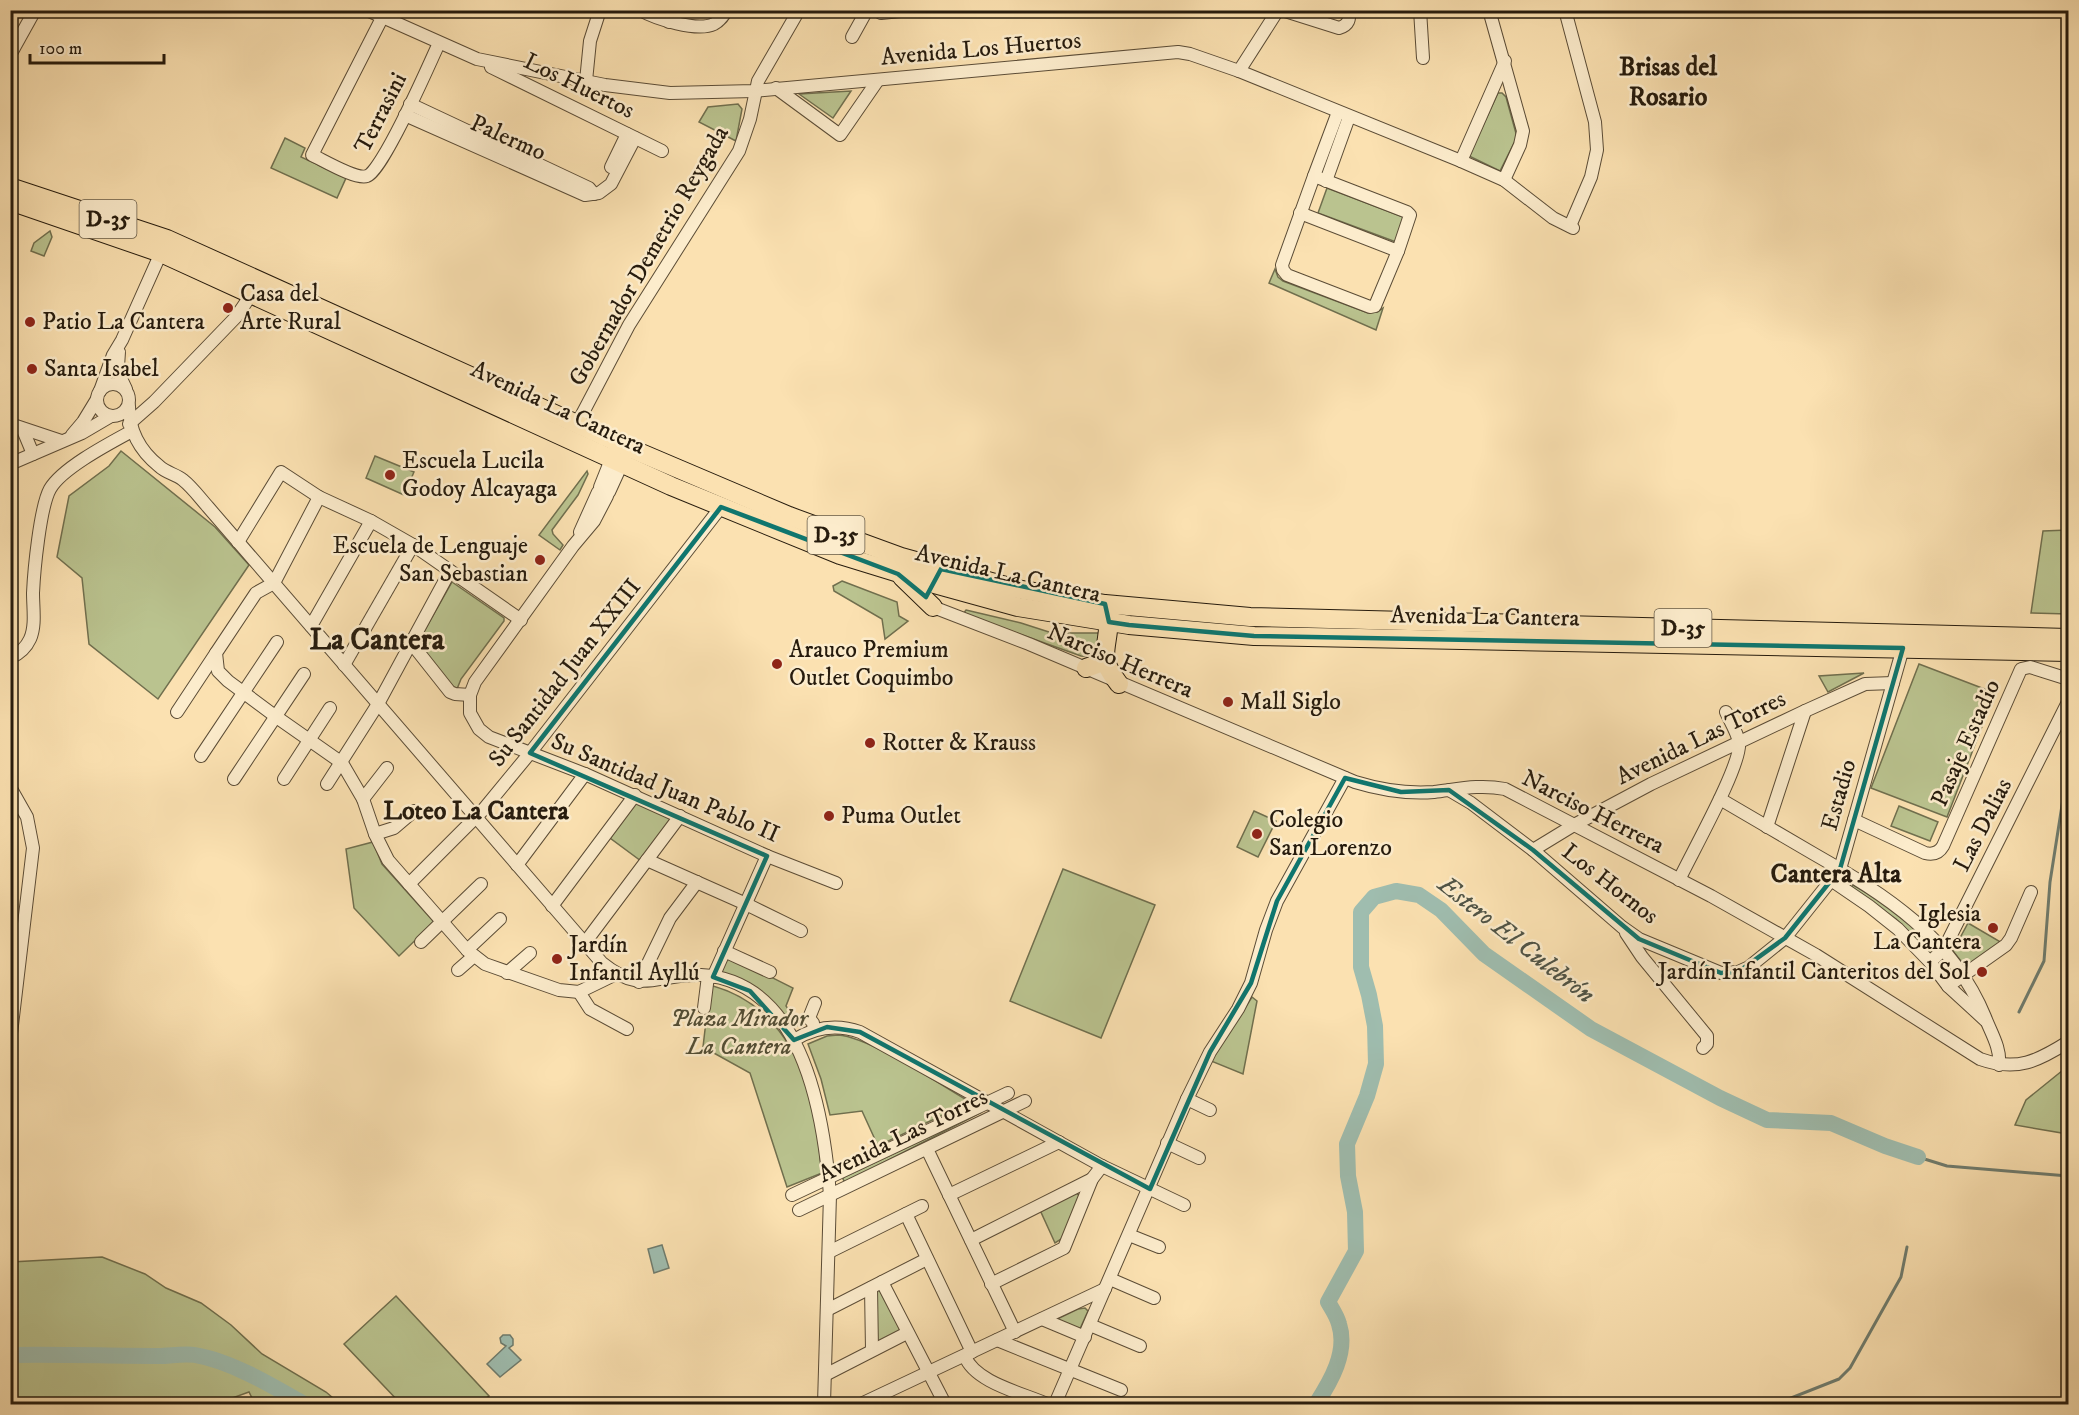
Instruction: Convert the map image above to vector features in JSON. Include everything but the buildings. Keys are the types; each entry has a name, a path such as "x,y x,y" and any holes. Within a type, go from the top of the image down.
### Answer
{"highway":[{"name":"Avenida La Cantera","path":"10,187 164,246 577,424 620,453 721,507 812,544 898,574 936,576 1105,604 1201,614 1289,619 2068,638"},
{"name":"Avenida La Cantera","path":"10,201 164,246 251,294 620,453 1018,607 1182,631 1254,636 2068,652"},
{"path":"898,574 933,607"},
{"path":"933,607 929,598 936,576"},
{"path":"1105,604 1109,622 1105,658 1119,684"},
{"path":"1086,668 1100,663 1105,658"}],"street":[{"path":"10,55 35,10"},
{"name":"Avenida Los Huertos","path":"367,10 386,16 477,59 586,81 670,93 754,91 1178,52 1196,55 1461,160 1504,180 1554,218 1571,227 1591,177 1597,150 1595,122 1565,10"},
{"path":"586,81 591,41 600,10"},
{"path":"640,10 672,14 708,26 720,20 726,10"},
{"name":"Gobernador Demetrio Reygada","path":"577,424 629,324 739,151 750,119 754,91 767,62 799,10"},
{"path":"852,37 867,10"},
{"path":"876,10 881,14 910,10"},
{"path":"1239,71 1280,10 1336,28 1348,23 1350,10"},
{"path":"1420,10 1424,58"},
{"path":"1489,10 1523,131 1520,145 1504,180"},
{"name":"Terrasini","path":"386,16 312,155 358,176 370,175 375,171 439,43"},
{"name":"Los Huertos","path":"477,59 662,151"},
{"path":"1461,160 1504,62"},
{"path":"777,88 840,135 878,80"},
{"path":"1493,86 1504,84 1512,90"},
{"name":"Palermo","path":"408,109 600,191 604,180 631,136"},
{"path":"1320,178 1409,213 1410,219 1378,303 1370,307 1284,273 1282,265 1300,213 1320,178 1344,115"},
{"path":"1300,213 1398,251"},
{"path":"65,440 83,422 98,395 113,355 164,246"},
{"path":"10,658 23,649 32,632 37,550 46,499 50,489 57,480 130,427 236,317 251,294"},
{"path":"122,340 117,367 130,397 130,427 135,438 159,467 182,478 602,963 616,974 639,982 690,975 710,976 736,984 750,991 772,1011 794,1040 817,1105 829,1178 824,1404"},
{"path":"98,395 110,384 126,389"},
{"path":"98,395 99,408 106,415 114,416 130,427"},
{"path":"10,464 65,440 126,410 129,406"},
{"path":"10,424 23,430 65,440"},
{"path":"23,430 33,454"},
{"path":"412,644 450,692 470,695 475,682 573,546 604,492 620,453"},
{"path":"238,542 282,472 319,497 371,521 413,545 521,620"},
{"path":"177,712 256,593 274,583 319,497"},
{"name":"Su Santidad Juan XXIII","path":"409,884 477,817 530,753 721,507"},
{"path":"311,626 371,521"},
{"path":"344,664 413,545"},
{"path":"327,784 378,704 450,571"},
{"name":"Narciso Herrera","path":"933,607 1086,668 1119,684 1345,778 1370,786 1401,792 1480,786 1505,789 1785,938 1971,1055 1999,1065 2013,1065 2031,1062 2068,1042"},
{"path":"201,756 278,642"},
{"name":"Estadio","path":"1785,938 1840,868 1903,648"},
{"path":"216,653 217,667 221,674 275,716 342,763 363,800 375,834 388,860 470,953 485,964 559,990 579,992 616,974"},
{"name":"Pasaje Estadio","path":"1854,820 1925,853 1936,853 1943,846 2021,669 2030,667 2068,679"},
{"path":"234,779 304,674"},
{"name":"Avenida Las Torres","path":"1533,850 1574,825 1651,784 1805,711 1865,684 1893,683"},
{"name":"Su Santidad Juan Pablo II","path":"470,695 470,713 479,729 489,737 635,795 767,856 836,883"},
{"name":"Las Dalias","path":"1930,962 1944,949 2068,702"},
{"path":"284,779 330,708"},
{"path":"1767,826 1805,711"},
{"path":"1679,880 1720,799 1738,754 1739,743 1726,712"},
{"path":"363,800 387,768"},
{"path":"517,865 585,774"},
{"path":"1055,1404 1187,1099 1210,1052 1243,1000 1251,983 1277,901 1345,778"},
{"path":"10,788 27,817 33,848 10,1042"},
{"name":"Los Hornos","path":"1449,790 1471,803 1533,850 1639,939 1727,974 1749,967 1785,938"},
{"path":"552,906 635,795"},
{"path":"1720,799 1840,868 1895,904 1944,949 1979,1002 1999,1049 1999,1065"},
{"path":"375,834 394,828 414,811"},
{"path":"584,944 680,816"},
{"path":"704,1008 710,976 724,951 767,856"},
{"path":"647,860 801,931"},
{"path":"1831,880 1884,917 1930,962 1948,986 1987,1022"},
{"path":"639,982 670,918 697,882"},
{"path":"421,942 481,884"},
{"path":"1948,986 2006,945 2031,892"},
{"path":"458,970 500,919"},
{"path":"1622,927 1642,957 1707,1036 1707,1044 1703,1048"},
{"path":"724,951 770,972"},
{"path":"507,973 530,953"},
{"path":"579,992 590,1009 627,1029"},
{"path":"814,1003 809,1018 814,1030"},
{"path":"794,1040 814,1030 834,1027 860,1032 1102,1166 1184,1205"},
{"name":"Avenida Las Torres","path":"792,1195 1008,1093"},
{"path":"1187,1099 1210,1110"},
{"name":"Avenida Las Torres","path":"799,1210 1025,1101"},
{"path":"949,1195 1059,1142"},
{"path":"1167,1143 1199,1158"},
{"path":"927,1149 1015,1332"},
{"path":"991,1284 1064,1248 1092,1179 1102,1166"},
{"path":"971,1240 1092,1179"},
{"path":"829,1252 922,1206"},
{"path":"906,1214 968,1354 969,1365 979,1375 1047,1404"},
{"path":"1130,1235 1159,1247"},
{"path":"827,1310 927,1259"},
{"path":"861,1404 1042,1319 1108,1284 1154,1298"},
{"path":"876,1285 907,1333 945,1404"},
{"path":"872,1350 876,1285"},
{"path":"1042,1319 1085,1337"},
{"path":"1090,1325 1140,1346"},
{"path":"825,1376 907,1333"},
{"path":"997,1340 1121,1390"}],"highlighted area":[{"path":"721,507 898,574 926,597 941,569 1105,604 1109,622 1129,625 1254,636 1903,648 1840,869 1785,938 1738,972 1721,973 1639,939 1533,850 1449,790 1401,792 1345,778 1277,901 1251,983 1210,1052 1150,1189 860,1032 827,1027 794,1040 750,991 713,977 767,856 530,753"}],"green space":[{"path":"851,91 833,118 799,94"},
{"path":"1498,93 1506,97 1517,137 1500,171 1469,156"},
{"path":"738,104 742,109 736,141 699,122 708,107"},
{"path":"285,138 305,148 301,157 346,178 337,198 271,168"},
{"path":"1327,188 1406,218 1396,242 1318,213"},
{"path":"50,231 52,237 44,256 31,251 34,243"},
{"path":"1275,269 1278,277 1283,281 1368,313 1377,312 1383,308 1376,330 1269,283"},
{"path":"121,451 215,527 249,565 158,699 89,644 82,578 57,557 69,496 109,466"},
{"name":"Escuela Lucila Godoy Alcayaga","path":"375,456 414,472 404,495 366,478"},
{"path":"587,471 588,474 578,495 552,530 563,545 560,550 539,535"},
{"path":"2068,530 2068,614 2031,613 2043,531"},
{"path":"842,581 897,602 899,616 908,621 885,639 882,619 834,591 833,586"},
{"path":"452,582 504,618 461,679 457,689 451,685 417,644"},
{"path":"966,610 1052,633 1105,633 1099,658 1081,656 963,614"},
{"path":"1919,664 1995,693 1947,817 1871,788"},
{"path":"1864,673 1828,692 1819,676"},
{"path":"634,801 672,819 641,861 610,838"},
{"path":"1899,806 1938,822 1930,841 1891,826"},
{"name":"Colegio San Lorenzo","path":"1254,811 1276,821 1258,857 1237,847"},
{"path":"373,842 382,864 434,922 399,956 354,908 346,849"},
{"path":"1063,869 1155,905 1101,1038 1010,1001"},
{"path":"1853,885 1897,910 1939,947 1931,954 1896,919 1851,888"},
{"path":"1968,923 2004,944 1968,970 1953,951"},
{"path":"727,955 793,988 786,1006 795,1020 808,1023 796,1026 729,975 718,972"},
{"name":"Plaza Mirador La Cantera","path":"710,987 733,993 751,1004 766,1016 790,1047 799,1065 812,1104 822,1173 787,1187 750,1073 703,1047"},
{"path":"1252,997 1257,1001 1243,1074 1211,1061"},
{"path":"838,1035 867,1043 902,1061 965,1099 964,1105 878,1146 862,1111 830,1115 821,1079 808,1044 827,1036"},
{"path":"2068,1066 2068,1134 2015,1125 2026,1100"},
{"path":"982,1112 848,1181 843,1179 844,1177"},
{"path":"1076,1193 1081,1197 1066,1236 1055,1243 1040,1210"},
{"path":"102,1257 145,1274 166,1288 201,1303 231,1325 262,1354 326,1392 340,1404 255,1404 249,1392 232,1398 228,1404 11,1404 11,1262"},
{"path":"880,1287 902,1332 876,1345 875,1290"},
{"path":"396,1296 489,1396 479,1404 401,1404 344,1344"},
{"path":"1085,1308 1088,1311 1079,1331 1055,1320 1078,1309"}],"shaded area":[{"path":"662,1245 669,1268 654,1273 648,1249"},
{"path":"503,1335 510,1335 513,1339 513,1345 509,1348 521,1360 500,1377 487,1364 506,1346 501,1343 500,1338"}],"waterway":[{"path":"2019,1012 2044,961 2050,882 2068,767"},
{"name":"Estero El Culebrón","path":"1316,1404 1340,1356 1341,1335 1338,1321 1328,1302 1356,1251 1355,1212 1348,1176 1347,1144 1367,1096 1376,1064 1375,1026 1361,967 1361,912 1374,897 1396,891 1419,895 1441,910 1484,954 1591,1029 1720,1098 1767,1120 1831,1123 1918,1157"},
{"path":"1918,1157 1947,1166 2068,1176"},
{"path":"1776,1404 1839,1379 1850,1368 1901,1277 1907,1247"},
{"name":"Estero El Culebrón","path":"10,1355 195,1355 237,1368 304,1404"}],"place":[{"name":"Casa del Arte Rural","path":"228,308"},
{"name":"Patio La Cantera","path":"30,322"},
{"name":"Santa Isabel","path":"32,369"},
{"name":"Escuela Lucila Godoy Alcayaga","path":"390,475"},
{"name":"Escuela de Lenguaje San Sebastian","path":"540,560"},
{"name":"Arauco Premium Outlet Coquimbo","path":"777,664"},
{"name":"Mall Siglo","path":"1228,702"},
{"name":"Rotter & Krauss","path":"870,743"},
{"name":"Puma Outlet","path":"829,816"},
{"name":"Colegio San Lorenzo","path":"1257,834"},
{"name":"Iglesia La Cantera","path":"1993,928"},
{"name":"Jardín Infantil Ayllú","path":"557,959"},
{"name":"Jardín Infantil Canteritos del Sol","path":"1982,972"}],"district":[{"name":"Brisas del Rosario","path":"1668,82"},
{"name":"La Cantera","path":"377,640"},
{"name":"Loteo La Cantera","path":"476,811"},
{"name":"Cantera Alta","path":"1836,874"}]}
